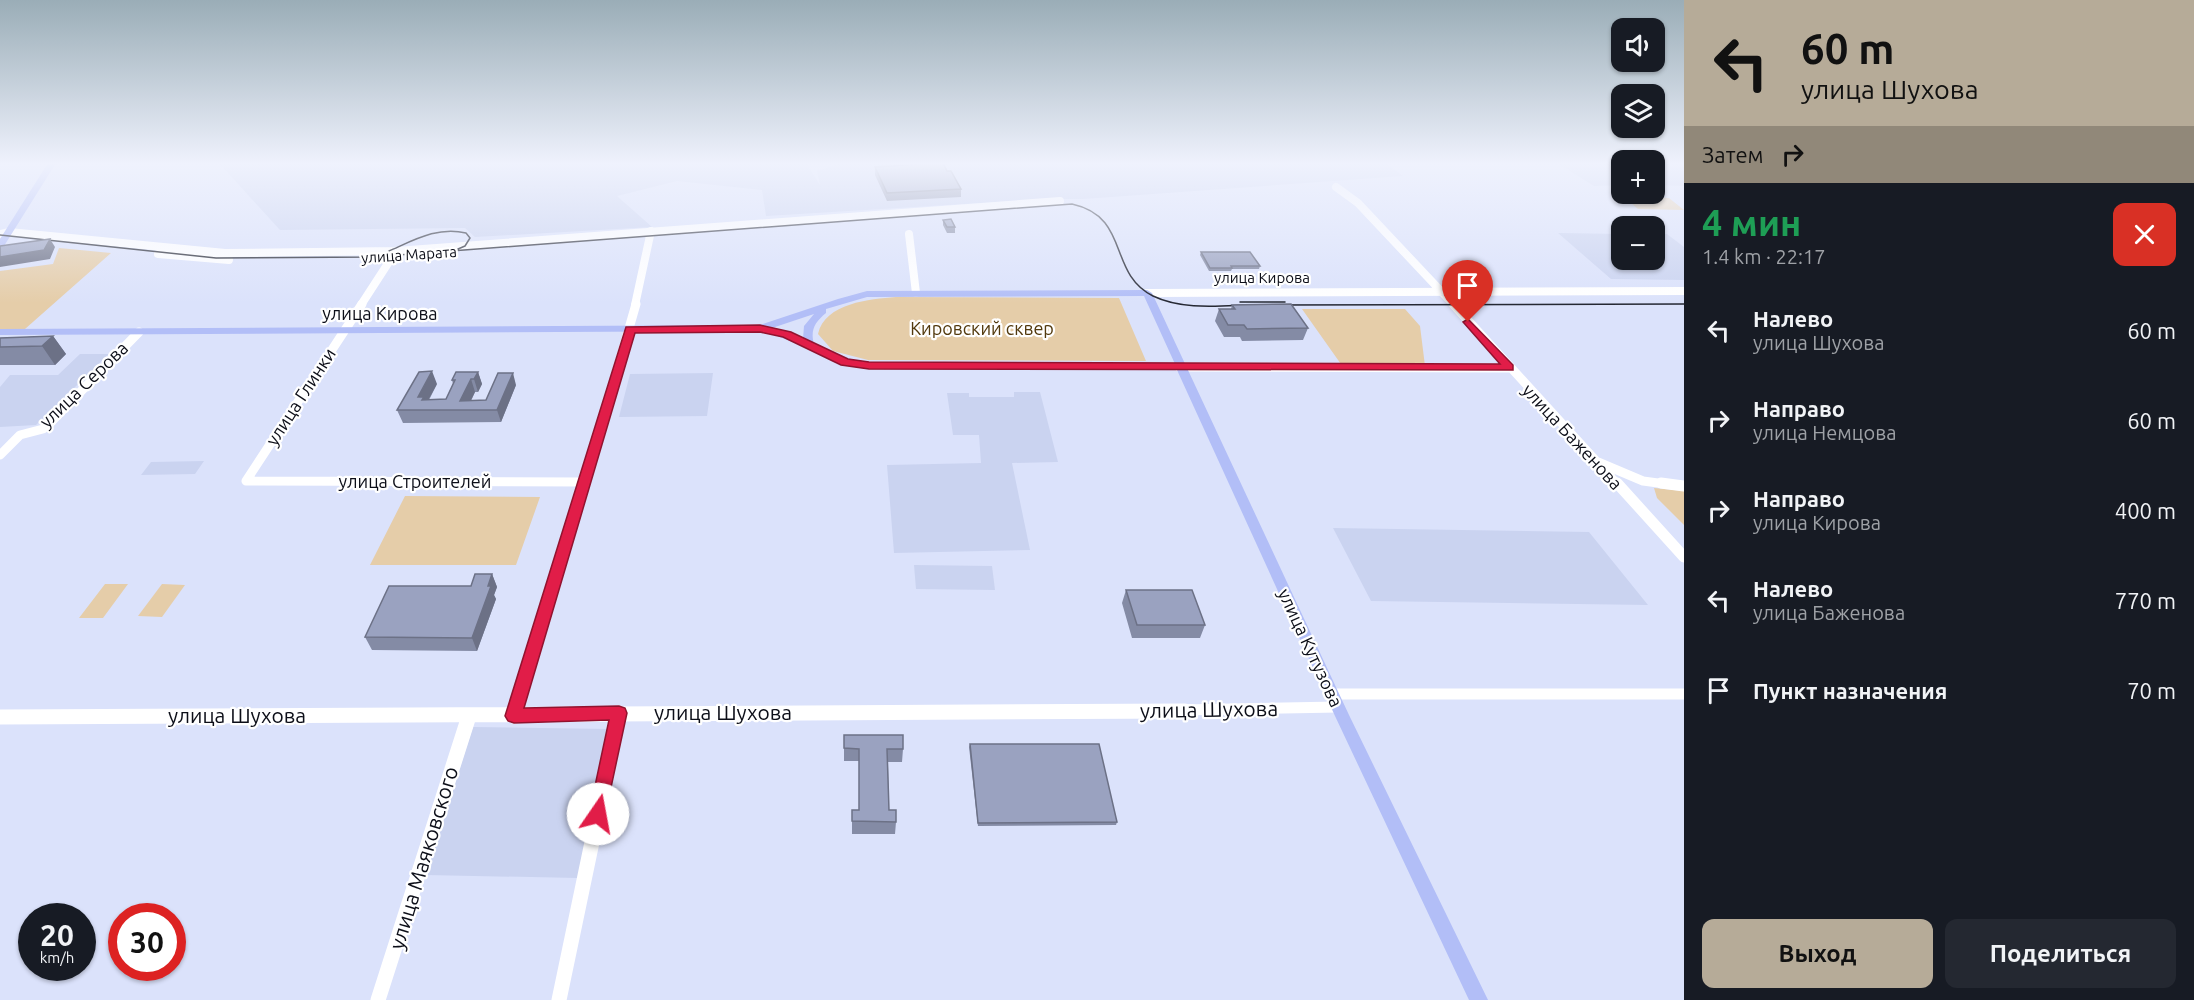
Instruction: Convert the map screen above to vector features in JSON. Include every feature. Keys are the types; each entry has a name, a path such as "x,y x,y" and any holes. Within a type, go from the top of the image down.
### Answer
{"main road":[{"path":"0,246 4,234 20,210"},
{"name":"улица Кирова","path":"0,332 760,328 785,322 841,299 885,293 1147,293"},
{"name":"улица Кутузова","path":"1147,293 1179,367 1335,701 1479,1000"},
{"name":"улица Кирова","path":"809,345 807,337 810,322 841,299"},
{"name":"улица Кирова","path":"760,328 787,334 845,362 869,366 1179,367"}],"street":[{"name":"улица Марата","path":"4,234 185,257 394,254 650,234 680,235 709,227 943,210"},
{"name":"улица Баженова","path":"1365,210 1388,232 1509,368 1684,557"},
{"path":"514,716 630,330 650,234"},
{"path":"909,234 916,293"},
{"name":"улица Глинки","path":"246,481 394,254"},
{"name":"улица Кирова","path":"1147,293 1684,291"},
{"name":"улица Серова","path":"0,455 20,435 43,429 50,423 138,332"},
{"name":"улица Кирова","path":"1179,367 1509,368"},
{"path":"1592,459 1643,481 1684,486"},
{"name":"улица Строителей","path":"246,481 584,482"},
{"name":"улица Шухова","path":"0,717 1133,712 1335,701 1684,694"},
{"path":"559,1000 619,713"},
{"name":"улица Маяковского","path":"378,1000 469,716"}],"shaded area":[{"path":"261,210 632,210 652,227 475,237 465,228 280,230"},
{"path":"765,210 871,210 766,216"},
{"path":"1558,233 1611,234 1611,270 1665,270 1665,234 1684,247 1684,280 1611,279"},
{"path":"80,354 109,354 36,425 0,427 0,387 10,375 58,375"},
{"path":"713,373 707,416 619,417 630,374"},
{"path":"1014,392 1040,392 1058,462 1012,463 1030,550 894,553 887,465 981,463 979,435 953,435 947,393 969,393 969,397 1014,397"},
{"path":"204,461 195,474 141,475 151,462"},
{"path":"1333,528 1589,532 1648,605 1371,601"},
{"path":"914,565 992,566 995,590 916,589"},
{"path":"473,727 609,729 578,878 426,875"}],"green space":[{"path":"59,248 111,253 25,329 0,329 0,271 53,264"},
{"name":"Кировский сквер","path":"896,297 1119,298 1146,361 868,360 833,351 818,334 829,315 839,309 862,301"},
{"path":"1302,309 1405,309 1420,326 1425,366 1343,367"},
{"path":"1654,488 1684,491 1684,525 1657,498"},
{"path":"405,496 540,497 516,565 370,565"},
{"path":"105,584 128,584 103,618 79,618"},
{"path":"162,584 185,585 162,617 138,616"}],"building":[{"path":"951,219 955,227 947,227 943,220"},
{"path":"50,239 44,250 0,257 0,246"},
{"path":"1201,252 1250,252 1260,266 1210,268"},
{"path":"1291,304 1308,328 1247,329 1244,325 1228,325 1219,309 1235,309 1232,305"},
{"path":"53,336 42,346 0,347 0,338"},
{"path":"432,371 418,397 424,397 422,400 446,399 455,380 452,380 456,372 478,372 474,379 471,379 460,401 486,400 498,373 513,373 497,410 397,410 419,372"},
{"path":"475,574 492,574 488,586 491,586 472,638 365,637 389,586 471,586"},
{"path":"1126,590 1192,590 1205,625 1137,625"},
{"path":"844,735 903,735 903,749 887,749 889,810 896,810 896,822 852,821 852,810 859,810 859,749 844,748"},
{"path":"970,744 1099,744 1117,822 978,823"}],"tram line":[{"path":"0,235 216,258 372,257 997,210"},
{"path":"1087,210 1103,221 1111,233 1129,274 1139,286 1153,296 1188,305 1249,305"},
{"path":"389,251 426,235 446,231 466,233 470,238 465,246 458,249"},
{"path":"1240,302 1285,302"},
{"path":"1276,305 1684,304"}],"route":[{"path":"598,814 619,713 514,716 630,330 760,328 787,334 832,358 869,366 1509,368 1468,322"}]}
